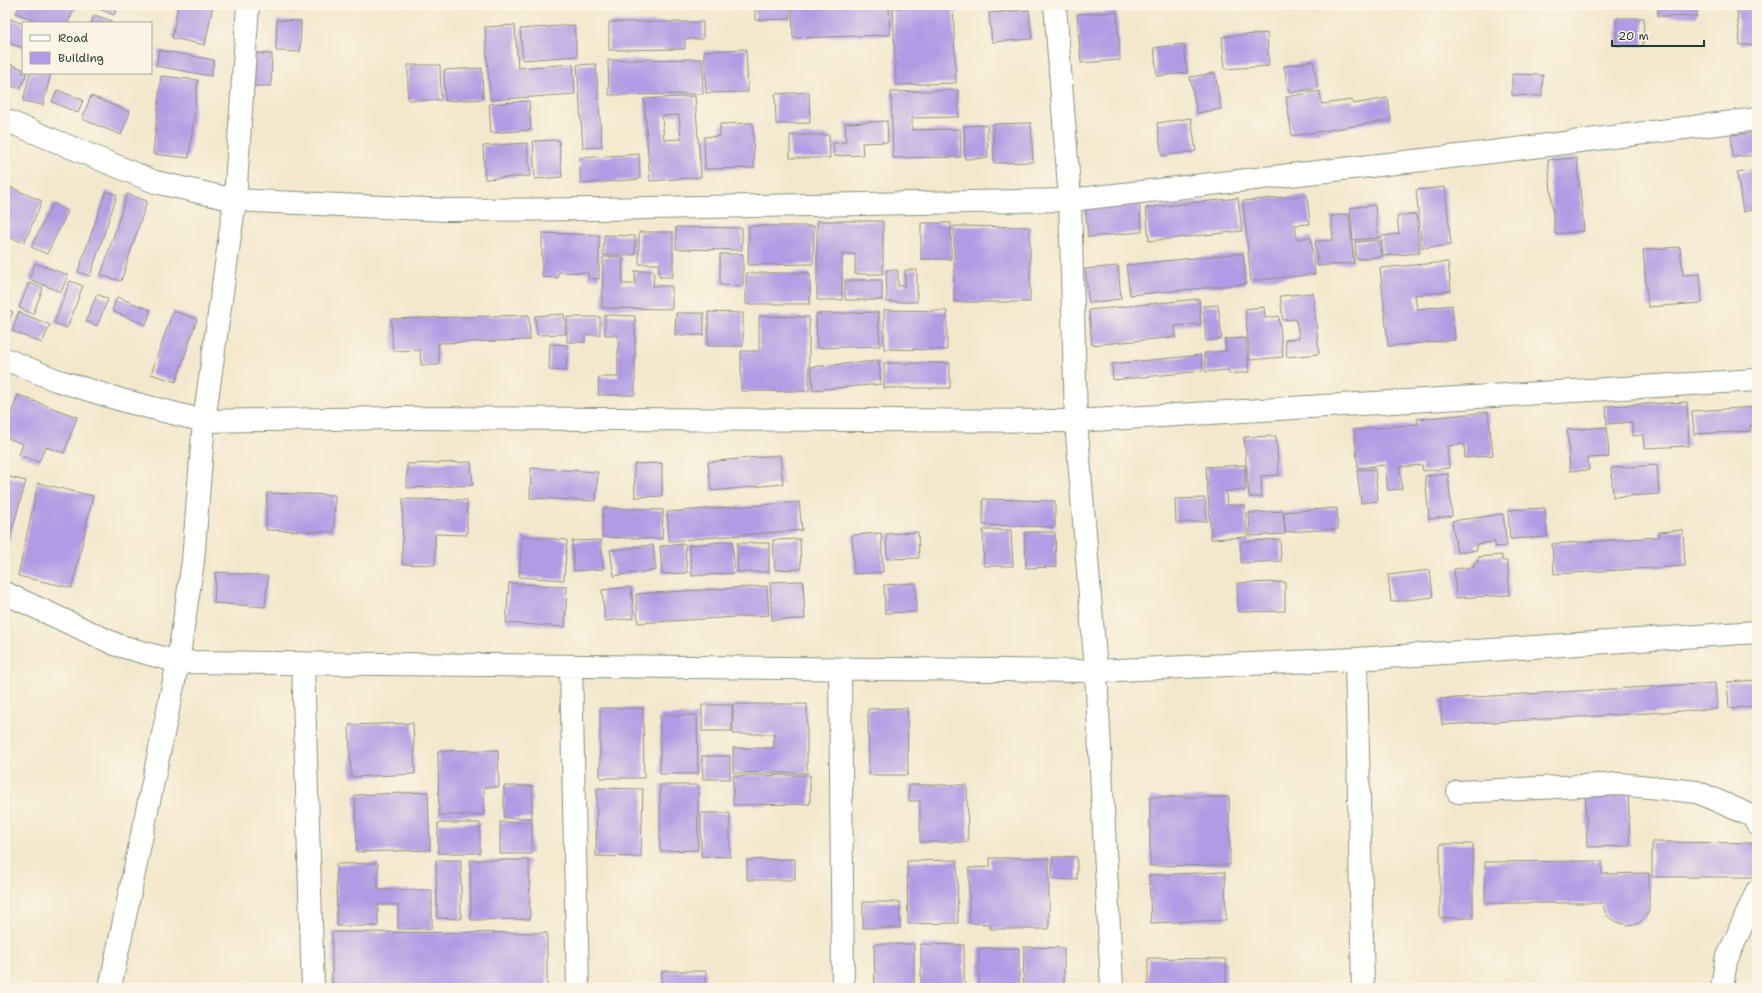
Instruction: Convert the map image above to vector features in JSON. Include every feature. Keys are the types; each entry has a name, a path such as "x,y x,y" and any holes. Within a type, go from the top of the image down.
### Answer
{"street":[{"path":"110,988 178,662 193,561 204,421 235,200 248,5"},
{"path":"1056,5 1070,200 1076,421 1096,671 1112,988"},
{"path":"5,120 155,182 235,200 447,210 605,209 1070,200 1757,119"},
{"path":"5,359 71,384 125,401 204,421 413,418 1076,421 1757,380"},
{"path":"5,593 117,645 178,662 728,667 840,670 1096,671 1356,659 1757,632"},
{"path":"1356,659 1363,988"},
{"path":"303,663 313,988"},
{"path":"571,666 578,988"},
{"path":"840,670 843,988"},
{"path":"1458,792 1620,784 1697,792 1752,816 1757,824"},
{"path":"1722,988 1726,961 1757,890"}],"building":[{"path":"20,5 65,5 74,9 68,22 38,22 16,13"},
{"path":"91,5 118,5 114,15"},
{"path":"178,5 213,5 205,45 172,38"},
{"path":"266,5 300,5 300,7 266,9"},
{"path":"755,5 790,5 790,19 755,20"},
{"path":"792,5 889,5 890,35 793,38"},
{"path":"953,5 956,83 896,85 893,8"},
{"path":"1658,5 1697,5 1697,17 1658,16"},
{"path":"1757,8 1757,44 1740,45 1737,10"},
{"path":"1029,10 1032,39 992,42 989,13"},
{"path":"1117,12 1120,60 1081,63 1077,14"},
{"path":"94,15 112,21 112,22 91,22"},
{"path":"5,17 22,24 22,48 5,42"},
{"path":"1617,18 1644,18 1643,46 1616,46"},
{"path":"277,20 301,21 300,52 276,51"},
{"path":"609,22 703,22 703,39 685,39 685,49 609,50"},
{"path":"515,25 518,68 573,64 575,94 490,100 485,27"},
{"path":"574,25 577,56 523,60 520,29"},
{"path":"1267,33 1269,66 1225,69 1222,37"},
{"path":"1184,44 1187,73 1157,76 1154,48"},
{"path":"746,49 748,92 706,93 704,51"},
{"path":"159,50 214,60 211,76 156,66"},
{"path":"253,53 272,54 271,86 252,86"},
{"path":"702,59 703,94 609,95 608,60"},
{"path":"1313,61 1318,88 1289,93 1284,66"},
{"path":"5,62 22,69 22,74 27,74 20,89 5,83"},
{"path":"596,64 602,147 583,148 577,65"},
{"path":"408,65 440,65 441,100 408,100"},
{"path":"482,68 483,99 445,101 444,70"},
{"path":"1215,73 1221,109 1197,113 1190,77"},
{"path":"30,74 51,74 43,105 23,101"},
{"path":"1512,74 1543,75 1542,96 1512,95"},
{"path":"161,76 198,80 189,158 153,154"},
{"path":"57,90 83,100 78,113 52,102"},
{"path":"958,90 959,117 912,118 912,130 960,129 961,157 893,158 891,92"},
{"path":"1320,91 1322,104 1352,100 1353,104 1388,98 1391,120 1292,136 1286,97"},
{"path":"809,92 810,123 776,124 775,94"},
{"path":"91,96 130,112 121,135 82,119"},
{"path":"695,96 701,177 650,181 644,99","holes":["679,115 681,139 664,140 662,116"]},
{"path":"529,101 531,130 491,133 489,104"},
{"path":"1191,118 1196,151 1162,156 1157,123"},
{"path":"887,121 888,142 862,143 863,155 834,156 833,143 846,142 845,123"},
{"path":"753,123 754,168 705,169 704,137 720,136 720,124"},
{"path":"1031,123 1033,162 994,163 993,124"},
{"path":"987,125 988,158 965,159 964,126"},
{"path":"1757,133 1757,155 1733,157 1731,135"},
{"path":"790,135 829,135 830,158 790,158"},
{"path":"559,140 562,177 535,179 533,141"},
{"path":"527,143 530,176 485,179 483,146"},
{"path":"639,154 640,179 581,184 579,158"},
{"path":"1577,158 1584,231 1555,234 1548,160"},
{"path":"1757,170 1757,209 1743,212 1737,173"},
{"path":"5,185 42,201 24,243 5,235"},
{"path":"1445,187 1451,245 1422,248 1416,190"},
{"path":"106,191 117,195 90,276 78,272"},
{"path":"127,194 147,201 121,281 101,275"},
{"path":"1307,195 1310,224 1295,225 1297,239 1311,237 1315,274 1251,281 1243,201"},
{"path":"1238,198 1242,231 1149,241 1146,208"},
{"path":"1139,201 1142,232 1088,237 1085,206"},
{"path":"53,203 68,211 47,254 31,247"},
{"path":"1375,205 1378,238 1353,240 1350,208"},
{"path":"1349,214 1354,263 1317,266 1315,241 1333,240 1331,216"},
{"path":"1416,214 1420,253 1383,256 1381,236 1399,234 1397,216"},
{"path":"817,221 883,221 883,274 855,274 855,254 842,254 842,300 817,300"},
{"path":"921,223 951,223 951,259 921,259"},
{"path":"749,226 814,226 813,264 748,265"},
{"path":"954,226 1030,227 1030,302 954,302"},
{"path":"676,227 742,228 742,250 676,249"},
{"path":"639,232 673,232 673,277 659,277 659,264 639,264"},
{"path":"542,233 599,235 599,279 588,278 588,273 558,272 558,278 542,277"},
{"path":"604,235 635,236 635,255 603,255"},
{"path":"1379,240 1381,257 1356,259 1355,242"},
{"path":"1680,247 1683,275 1700,274 1702,303 1648,307 1643,250"},
{"path":"1243,253 1246,284 1130,295 1126,265"},
{"path":"720,254 743,254 743,286 720,285"},
{"path":"603,257 623,257 622,284 635,284 635,271 654,271 653,286 672,286 672,309 602,308"},
{"path":"1448,262 1451,291 1415,295 1417,309 1452,305 1455,340 1388,346 1380,268"},
{"path":"35,263 68,275 61,292 29,279"},
{"path":"1118,266 1121,299 1089,303 1085,269"},
{"path":"886,270 898,270 898,286 905,286 905,270 917,270 917,302 887,302"},
{"path":"746,273 810,273 810,304 746,304"},
{"path":"845,280 882,280 882,300 845,300"},
{"path":"70,281 83,286 67,328 54,323"},
{"path":"29,283 43,288 33,314 19,308"},
{"path":"1313,293 1319,354 1287,357 1285,340 1299,338 1296,319 1283,320 1280,296"},
{"path":"97,294 108,299 97,326 86,321"},
{"path":"117,297 151,310 146,325 112,311"},
{"path":"1199,299 1201,324 1175,326 1176,337 1092,345 1089,310"},
{"path":"1218,305 1222,339 1206,341 1203,306"},
{"path":"1264,307 1265,318 1279,316 1283,357 1250,360 1245,309"},
{"path":"5,308 13,312 6,327 5,326"},
{"path":"884,310 947,311 947,350 884,349"},
{"path":"173,311 197,319 176,382 151,374"},
{"path":"19,312 50,325 42,343 12,331"},
{"path":"708,312 743,313 743,346 708,346"},
{"path":"878,312 880,346 817,348 816,314"},
{"path":"676,313 704,313 704,335 675,335"},
{"path":"564,314 566,334 537,335 535,316"},
{"path":"529,315 530,340 438,343 439,365 421,365 420,350 393,351 391,319"},
{"path":"605,315 635,316 635,395 598,395 599,377 618,377 618,335 605,335"},
{"path":"759,316 809,317 809,391 741,391 741,351 759,351"},
{"path":"567,317 600,317 600,335 585,335 585,342 567,342"},
{"path":"1246,338 1249,372 1229,374 1228,370 1206,372 1204,353 1226,351 1225,339"},
{"path":"550,344 568,345 566,371 549,370"},
{"path":"1201,355 1203,371 1113,380 1112,364"},
{"path":"879,361 881,384 813,390 811,367"},
{"path":"884,363 950,363 950,388 884,388"},
{"path":"18,395 77,417 64,453 45,447 39,462 19,455 23,444 5,437 5,430"},
{"path":"1687,402 1689,446 1644,448 1643,435 1633,436 1632,422 1607,424 1606,406"},
{"path":"1757,407 1757,425 1750,426 1751,431 1694,434 1692,411"},
{"path":"1488,412 1493,455 1465,458 1464,444 1447,446 1449,468 1423,471 1422,465 1400,467 1402,489 1388,490 1385,465 1358,468 1354,430 1418,424 1417,419"},
{"path":"1607,427 1609,457 1588,458 1589,470 1570,471 1567,430"},
{"path":"1276,436 1279,475 1261,476 1262,497 1249,497 1244,437"},
{"path":"780,455 783,484 711,491 708,462"},
{"path":"471,462 473,485 407,488 407,464"},
{"path":"662,463 662,496 635,497 634,464"},
{"path":"1245,465 1246,490 1226,491 1227,505 1245,505 1247,537 1211,539 1206,467"},
{"path":"1657,465 1659,494 1613,497 1611,468"},
{"path":"531,468 598,472 596,501 530,498"},
{"path":"1375,469 1378,501 1361,503 1357,470"},
{"path":"1448,474 1452,516 1429,519 1425,476"},
{"path":"5,476 26,481 5,554"},
{"path":"38,483 93,496 72,588 18,576"},
{"path":"267,493 335,495 334,532 266,530"},
{"path":"1205,498 1207,521 1176,523 1175,499"},
{"path":"403,499 467,500 467,535 435,534 435,565 402,564"},
{"path":"983,499 1055,501 1055,527 983,525"},
{"path":"799,502 802,530 669,541 667,512"},
{"path":"603,508 663,510 662,539 602,537"},
{"path":"1337,508 1338,529 1285,532 1284,512"},
{"path":"1545,508 1547,537 1510,539 1508,510"},
{"path":"1283,511 1285,534 1250,536 1249,513"},
{"path":"1503,514 1507,546 1495,547 1495,542 1476,544 1477,550 1457,553 1452,521"},
{"path":"983,530 1011,530 1013,566 984,566"},
{"path":"1683,530 1685,566 1554,574 1552,544 1659,537 1659,532"},
{"path":"918,532 919,558 887,559 886,534"},
{"path":"1025,532 1055,532 1056,567 1026,568"},
{"path":"881,533 883,572 854,574 852,535"},
{"path":"522,536 567,540 564,580 519,577"},
{"path":"800,539 801,569 775,570 773,540"},
{"path":"1280,539 1281,561 1241,563 1240,542"},
{"path":"601,540 603,569 574,571 572,541"},
{"path":"732,541 735,573 692,576 689,545"},
{"path":"737,543 769,543 769,572 737,572"},
{"path":"685,544 687,573 662,574 660,546"},
{"path":"653,545 656,570 614,576 610,550"},
{"path":"1502,555 1502,561 1507,561 1510,595 1456,598 1454,569 1474,567 1474,562 1478,562 1478,557"},
{"path":"1430,570 1433,597 1391,602 1388,575"},
{"path":"216,572 268,576 265,607 214,603"},
{"path":"803,581 805,619 772,620 770,582"},
{"path":"1285,582 1285,611 1238,612 1237,583"},
{"path":"509,583 567,587 565,627 506,623"},
{"path":"915,583 916,612 885,613 884,585"},
{"path":"767,586 769,615 638,623 636,594"},
{"path":"631,587 634,618 605,621 602,590"},
{"path":"1757,680 1757,706 1729,708 1727,682"},
{"path":"1715,683 1717,709 1442,725 1440,699"},
{"path":"733,704 807,704 807,773 733,773 733,748 774,748 774,734 733,734"},
{"path":"702,705 732,705 732,731 702,731"},
{"path":"600,708 643,708 644,778 600,778"},
{"path":"907,708 908,775 869,775 868,709"},
{"path":"660,715 697,715 698,774 660,774"},
{"path":"413,723 415,774 351,777 349,725"},
{"path":"498,750 499,787 484,787 484,815 439,815 438,751"},
{"path":"702,756 730,756 730,779 703,779"},
{"path":"810,775 810,804 733,805 733,776"},
{"path":"660,785 698,785 698,850 660,851"},
{"path":"909,785 967,785 968,842 920,842 920,801 909,801"},
{"path":"504,786 532,786 532,818 504,818"},
{"path":"1628,787 1630,846 1587,847 1585,788"},
{"path":"597,788 643,789 641,857 596,856"},
{"path":"428,792 430,850 357,852 355,795"},
{"path":"1150,797 1229,797 1230,865 1150,866"},
{"path":"701,813 730,813 730,857 701,856"},
{"path":"500,822 532,822 532,854 500,854"},
{"path":"438,823 480,823 480,853 438,853"},
{"path":"1652,842 1757,843 1757,877 1652,877"},
{"path":"1440,844 1473,844 1473,918 1440,918"},
{"path":"1052,857 1077,857 1077,880 1052,879"},
{"path":"990,858 1049,858 1049,929 990,929 990,924 969,923 969,868 990,867"},
{"path":"795,859 795,880 747,880 747,860"},
{"path":"436,860 461,860 461,919 437,918"},
{"path":"470,860 529,860 530,919 471,920"},
{"path":"957,860 958,923 908,924 907,861"},
{"path":"1602,861 1602,874 1649,873 1649,911 1644,919 1638,924 1627,925 1614,921 1606,915 1602,903 1485,903 1485,862"},
{"path":"378,863 378,890 432,890 432,929 398,929 398,905 378,905 378,926 337,926 336,864"},
{"path":"1225,872 1226,920 1151,923 1149,875"},
{"path":"863,902 900,902 900,928 863,928"},
{"path":"332,932 547,933 547,988 332,988"},
{"path":"874,944 914,944 914,988 875,988"},
{"path":"921,944 964,945 964,988 921,988"},
{"path":"1024,947 1064,948 1064,988 1023,988"},
{"path":"979,948 1019,948 1019,988 979,988"},
{"path":"1148,958 1226,959 1226,988 1148,988"},
{"path":"662,971 706,971 706,988 662,988"}]}
